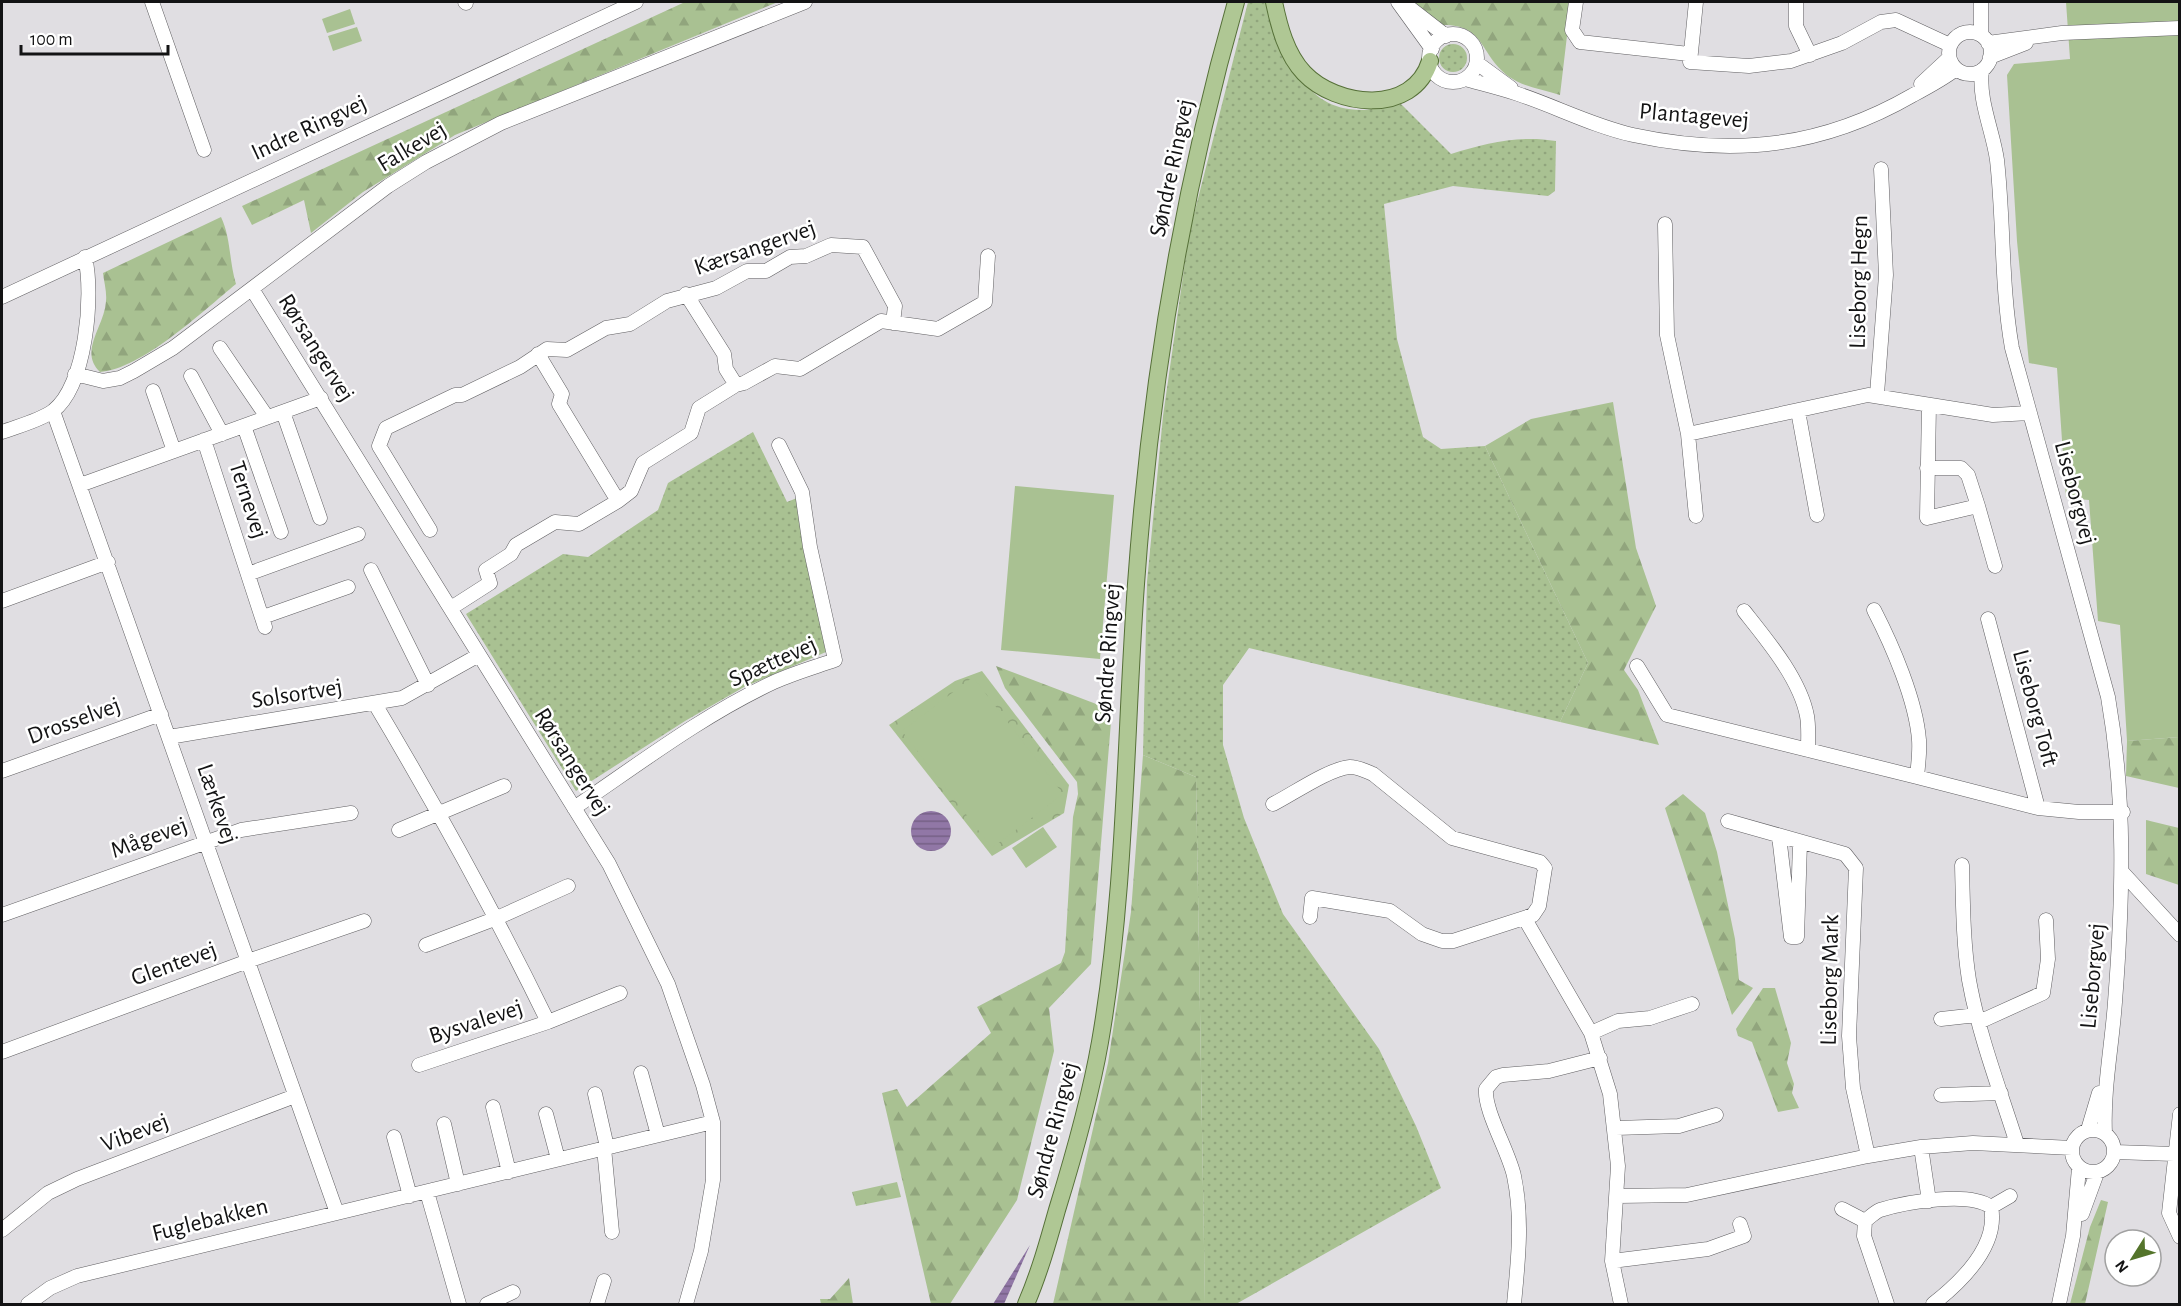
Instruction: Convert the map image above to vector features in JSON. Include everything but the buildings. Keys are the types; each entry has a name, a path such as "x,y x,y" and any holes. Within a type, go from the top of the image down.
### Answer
{"main road":[{"name":"Søndre Ringvej","path":"1026,1305 1036,1281 1072,1161 1100,1044 1115,929 1136,581 1152,415 1172,284 1198,148 1236,2"},
{"path":"1274,2 1282,33 1295,61 1311,80 1332,93 1356,100 1392,97 1419,81 1426,72 1431,55"}],"street":[{"path":"152,2 204,150"},
{"name":"Indre Ringvej","path":"2,297 636,2"},
{"name":"Falkevej","path":"75,374 103,381 120,378 173,348 388,186 461,143 501,123 805,2"},
{"path":"1400,2 1446,36 1458,35 1469,40 1476,51 1477,63 1473,72 1465,79 1455,82 1445,81 1436,75 1431,55 1400,2"},
{"path":"1575,2 1572,30 1580,42 1689,54"},
{"path":"1696,2 1690,62 1749,66 1791,61 1842,43 1881,22 1896,20 1956,62 1982,70 1990,57 2039,37"},
{"path":"1796,2 1796,27 1810,55"},
{"path":"1979,2 1966,32 1985,39 2180,28"},
{"path":"1979,2 1990,57"},
{"name":"Plantagevej","path":"1465,79 1519,94 1571,117 1632,135 1732,147 1807,140 1869,120 1899,103 1956,62 1960,34 1966,32"},
{"path":"1431,55 1446,36"},
{"name":"Liseborgvej","path":"1956,62 1988,124"},
{"name":"Plantagevej","path":"1477,63 1519,94"},
{"name":"Liseborgvej","path":"1982,70 1988,124 1996,159 2006,311 2030,413 2108,697 2122,812 2123,873 2105,1133"},
{"name":"Liseborg Hegn","path":"1877,394 1886,275 1881,169"},
{"path":"1665,224 1666,335 1688,434 1696,516"},
{"name":"Kærsangervej","path":"379,446 386,428 520,367 547,349 567,350 606,328 630,324 667,301 686,294 716,288 747,271 766,272 790,257 806,256 831,244 863,248 895,306 893,323"},
{"path":"451,608 490,583 486,570 511,554 516,545 555,522 579,524 631,491 643,463 691,433 699,408 736,385 776,366 800,369 881,321 938,329 985,302 988,256"},
{"path":"2,432 53,411 67,397 88,325 91,304 86,257"},
{"name":"Rørsangervej","path":"252,289 609,864 668,984 704,1085 712,1122 712,1180 701,1251 686,1305"},
{"name":"Kærsangervej","path":"686,294 724,354 726,369 736,385"},
{"path":"220,348 267,417"},
{"path":"538,354 562,394 559,404 618,501"},
{"path":"191,376 222,434"},
{"path":"153,391 174,451"},
{"path":"1688,434 1877,394 1993,415 2030,413"},
{"path":"80,485 321,398"},
{"path":"1929,405 1927,518 1978,506"},
{"name":"Lærkevej","path":"53,411 337,1213"},
{"path":"1798,411 1817,515"},
{"path":"283,412 320,518"},
{"path":"244,426 281,532"},
{"name":"Ternevej","path":"204,440 264,622 348,586"},
{"name":"Spættevej","path":"574,808 737,701 775,682 835,660 812,557 802,492 779,445"},
{"path":"356,455 379,446 430,530"},
{"path":"1927,468 1961,468 1968,475 1995,566"},
{"name":"Ternevej","path":"248,574 358,534"},
{"path":"2,601 108,562"},
{"path":"370,570 429,685"},
{"path":"1874,610 1892,645 1913,711 1919,740 1917,777"},
{"path":"1744,611 1774,648 1799,693 1807,716 1808,750"},
{"name":"Liseborg Toft","path":"1988,619 2038,808"},
{"name":"Solsortvej","path":"169,737 402,698 429,685 479,654"},
{"path":"1637,666 1667,715 2038,808 2079,812 2122,812"},
{"name":"Bysvalevej","path":"375,704 440,813 497,918 548,1022"},
{"name":"Drosselvej","path":"2,771 161,714"},
{"path":"1273,804 1335,772 1351,767 1367,772 1452,838 1540,862 1545,868 1539,906 1533,915 1453,941 1431,939 1404,918 1378,907 1312,898 1310,917"},
{"path":"399,830 504,786"},
{"name":"Mågevej","path":"2,915 241,830 351,813"},
{"name":"Liseborg Mark","path":"1728,821 1845,854 1856,868 1849,1036 1853,1088 1868,1156"},
{"name":"Liseborg Mark","path":"1779,836 1791,937 1797,937 1800,843"},
{"path":"1962,865 1963,923 1969,980 1978,1018 2018,1144"},
{"path":"2123,873 2180,935"},
{"path":"426,945 497,918 567,886"},
{"path":"1525,919 1591,1033 1600,1058 1616,1128 1617,1197 1612,1261 1621,1305"},
{"path":"1941,1019 1978,1018 2043,993 2048,959 2046,920"},
{"name":"Glentevej","path":"2,1052 248,961 364,921"},
{"name":"Bysvalevej","path":"418,1065 548,1022 620,993"},
{"path":"1591,1033 1618,1021 1650,1018 1692,1004"},
{"name":"Liseborgvej","path":"2088,1131 2095,1115 2110,1047"},
{"path":"1514,1305 1519,1208 1514,1175 1488,1106 1486,1089 1490,1083 1503,1075 1549,1071 1600,1058"},
{"path":"641,1073 657,1135"},
{"path":"1941,1095 2001,1093"},
{"path":"595,1094 605,1148 612,1232"},
{"name":"Vibevej","path":"2,1230 48,1193 77,1179 296,1096"},
{"path":"493,1107 509,1172"},
{"path":"546,1114 558,1159"},
{"path":"2180,1114 2169,1213 2180,1237"},
{"path":"1616,1128 1679,1126 1716,1115"},
{"name":"Fuglebakken","path":"28,1305 50,1288 77,1276 712,1122"},
{"path":"444,1124 458,1184"},
{"path":"2059,1305 2073,1236 2079,1168 2072,1155 2072,1148 2077,1137 2088,1131 2105,1133 2114,1145 2115,1152 2109,1166 2097,1173 2073,1236"},
{"path":"394,1137 410,1196"},
{"path":"1617,1197 1687,1195 1868,1156 1921,1147 2018,1144 2072,1148"},
{"path":"1921,1147 1929,1201"},
{"path":"2115,1152 2174,1154"},
{"path":"2079,1168 2097,1173"},
{"path":"427,1192 459,1305"},
{"path":"1991,1207 2010,1196"},
{"path":"1887,1305 1864,1236 1865,1221 1878,1211 1929,1201 1974,1199 1991,1207"},
{"path":"1933,1305 1959,1281 1979,1257 1993,1229 1991,1207"},
{"path":"1842,1209 1865,1221"},
{"path":"1612,1261 1708,1249 1744,1236 1740,1224"},
{"path":"597,1305 604,1281"},
{"path":"487,1305 513,1292"}],"green space":[{"path":"685,2 778,2 455,135 363,192 311,233 304,200 252,225 242,206"},
{"path":"1248,2 1268,2 1281,39 1298,74 1310,89 1324,100 1341,108 1363,110 1399,102 1451,154 1503,141 1542,139 1556,141 1555,191 1548,196 1453,186 1384,204 1397,339 1423,437 1441,449 1485,446 1588,663 1560,722 1249,648 1223,685 1223,745 1244,818 1283,914 1379,1049 1416,1126 1441,1188 1236,1304 1205,1304 1196,777 1143,755 1147,582 1163,416 1189,234"},
{"path":"1414,2 1571,2 1560,95 1528,86 1511,78 1500,69 1475,35 1456,26 1441,25"},
{"path":"2066,2 2179,2 2179,737 2127,741 2120,625 2098,621 2089,500 2066,498 2057,368 2029,363 2017,241 2007,75 2014,64 2070,59"},
{"path":"350,9 355,24 327,33 322,19"},
{"path":"357,27 362,41 333,51 328,36"},
{"path":"1453,44 1463,48 1467,58 1463,68 1453,72 1443,68 1439,58 1443,48"},
{"path":"221,217 227,233 236,284 190,323 153,350 134,361 100,372 94,364 92,347 105,310 106,291 103,273"},
{"path":"1613,402 1636,548 1656,606 1624,670 1638,690 1659,745 1560,722 1588,663 1485,446 1531,419"},
{"path":"753,432 787,502 797,498 826,652 744,687 685,721 576,791 466,614 563,554 588,557 658,510 668,483"},
{"path":"1015,486 1114,495 1100,659 1001,650"},
{"path":"996,666 1112,710 1091,964 1049,1008 1054,1051 1017,1200 950,1304 931,1304 882,1093 897,1089 907,1107 991,1033 977,1007 1061,963 1065,952 1073,817 1078,794 1077,782 1005,688"},
{"path":"982,671 1069,785 1064,813 992,856 889,725 955,681"},
{"path":"973,677 1063,794 992,848 902,731"},
{"path":"2179,737 2179,788 2126,776 2127,741"},
{"path":"1143,755 1196,777 1205,1304 1053,1304 1108,1063 1131,912"},
{"path":"1683,794 1705,813 1717,852 1735,939 1739,980 1753,988 1732,1015 1665,808"},
{"path":"2146,820 2179,828 2179,885 2146,874"},
{"path":"1043,827 1057,847 1026,868 1012,848"},
{"path":"1763,988 1775,988 1791,1043 1787,1063 1794,1084 1792,1093 1799,1108 1778,1112 1752,1042 1738,1036 1736,1029"},
{"path":"897,1182 901,1197 856,1206 852,1192"},
{"path":"2101,1200 2108,1202 2085,1304 2070,1304 2090,1227"},
{"path":"849,1278 853,1304 821,1304 820,1299 830,1299"}],"shaded area":[{"path":"931,811 939,812 945,817 950,823 950,839 945,845 939,850 931,851 923,850 917,845 912,839 911,831 912,823 917,817 923,812"},
{"path":"1030,1245 1004,1304 993,1304"}]}
